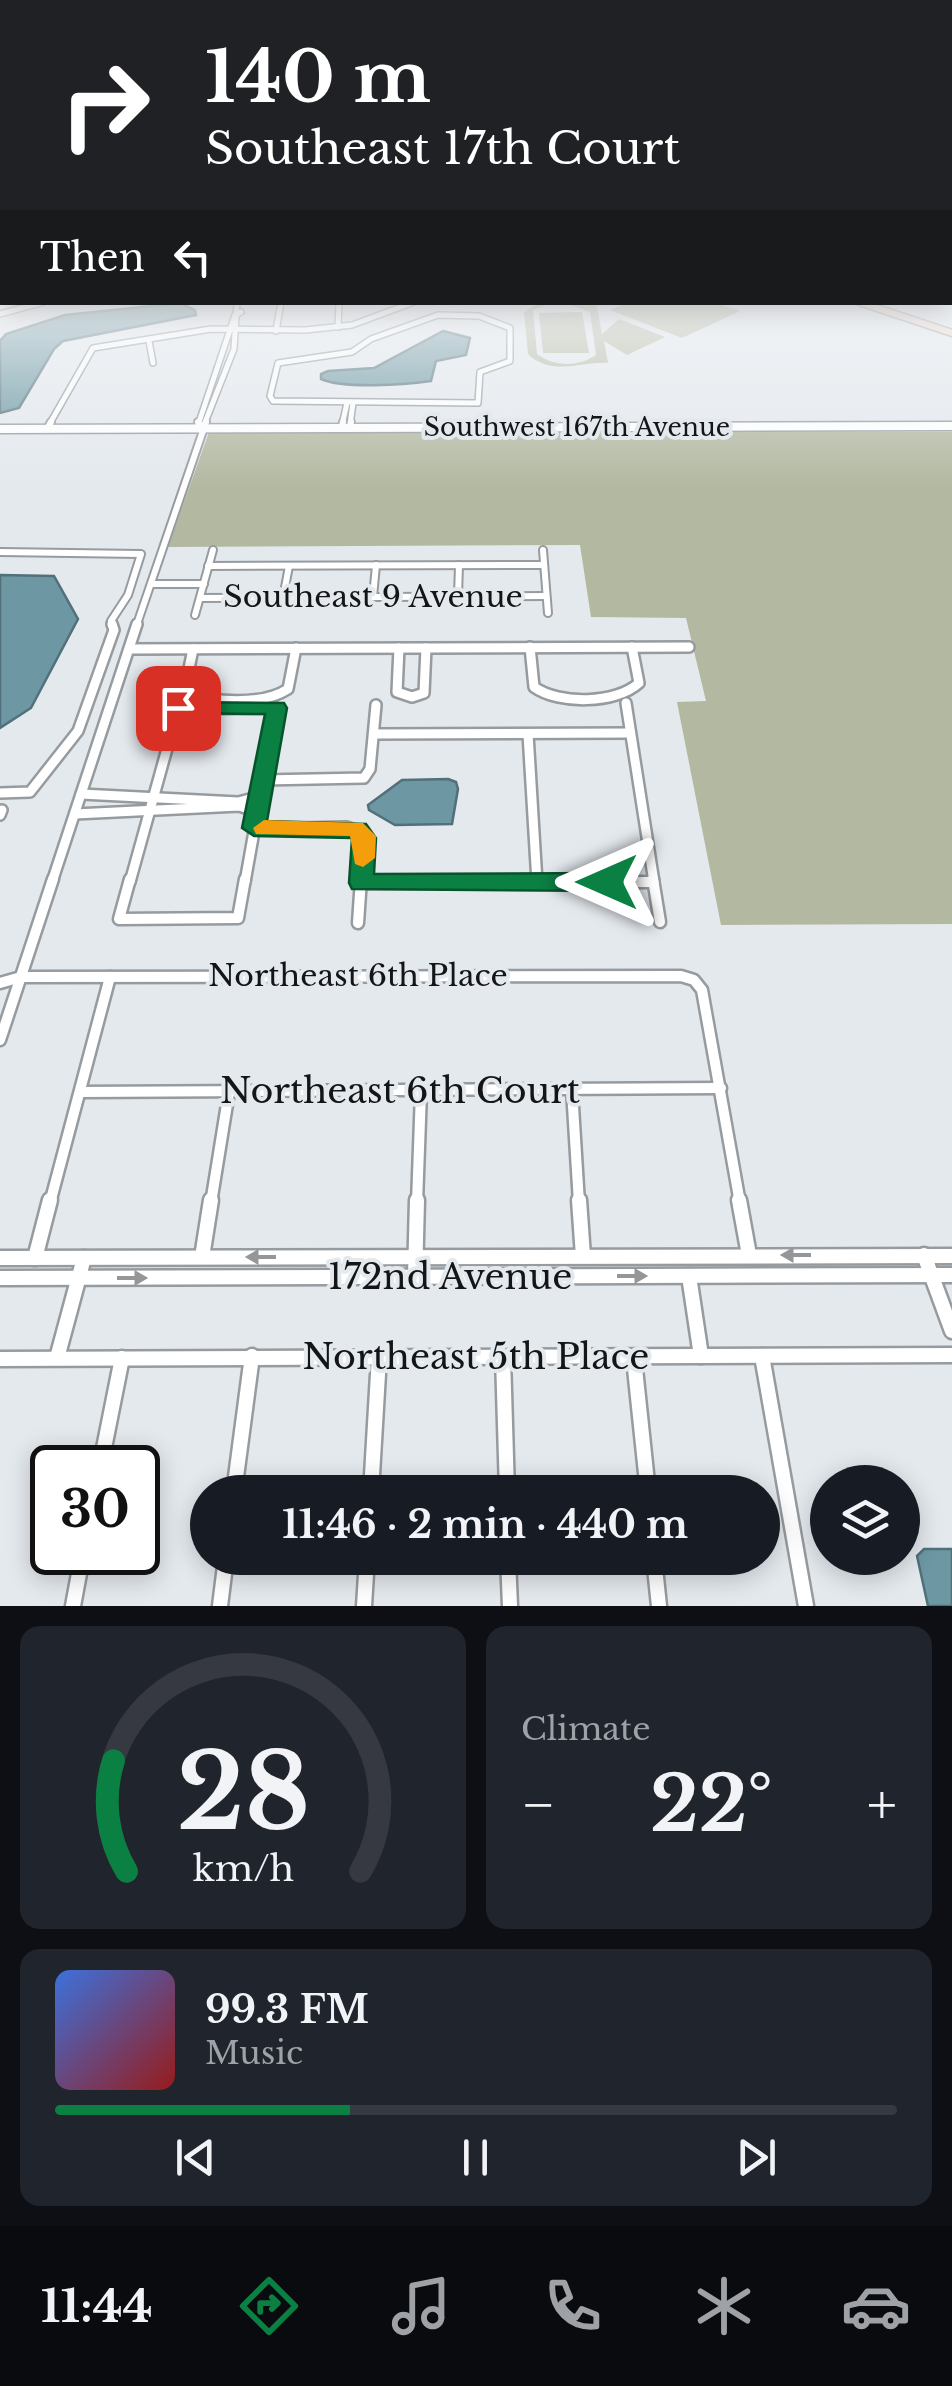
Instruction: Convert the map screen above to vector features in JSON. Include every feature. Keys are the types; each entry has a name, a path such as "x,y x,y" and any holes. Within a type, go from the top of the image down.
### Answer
{"street":[{"path":"47,429 89,350 165,338"},
{"path":"0,1040 8,977 75,814 233,338"},
{"path":"372,338 345,354 278,363 270,396 273,401 478,402 480,372 510,361 510,338"},
{"path":"149,341 153,363"},
{"path":"346,427 350,403"},
{"name":"Southwest 167th Avenue","path":"0,429 952,426"},
{"path":"195,615 213,550"},
{"path":"543,550 548,612"},
{"path":"0,552 141,554 128,594 111,621 114,630 78,731 30,792 0,794"},
{"path":"458,596 460,564"},
{"path":"208,566 542,564"},
{"path":"373,597 376,565"},
{"path":"284,598 289,566"},
{"path":"152,581 204,581"},
{"name":"Southeast 9 Avenue","path":"200,598 546,596"},
{"path":"115,612 142,612"},
{"path":"530,648 532,684 539,692 552,697 618,697 632,693 639,683 632,647"},
{"path":"130,649 689,647"},
{"path":"193,648 184,693 196,698 271,698 287,691 296,648"},
{"path":"399,648 397,692 412,697 424,692 426,648"},
{"path":"626,703 660,922"},
{"path":"262,780 364,778 370,770 376,705"},
{"path":"178,708 276,708 262,780 238,918 119,919 178,708"},
{"path":"374,734 630,734"},
{"path":"528,734 537,882"},
{"path":"81,794 243,802 258,797"},
{"path":"206,810 213,806 210,798"},
{"path":"75,814 245,806 256,812"},
{"path":"254,828 348,827 361,832 364,840 358,923"},
{"path":"361,883 653,882"},
{"name":"Northeast 6th Place","path":"8,977 681,976 694,980 702,990 721,1088"},
{"path":"35,1258 110,977"},
{"path":"721,1088 749,1255"},
{"name":"Northeast 6th Court","path":"80,1092 721,1088"},
{"path":"572,1090 582,1256"},
{"path":"202,1257 229,1092"},
{"path":"416,1277 421,1092"},
{"path":"924,1255 952,1331"},
{"name":"172nd Avenue","path":"0,1258 952,1256"},
{"path":"58,1358 84,1258"},
{"name":"172nd Avenue","path":"0,1278 952,1274"},
{"path":"689,1276 701,1356"},
{"name":"Northeast 5th Place","path":"0,1359 952,1355"},
{"path":"236,1475 252,1356"},
{"path":"762,1356 806,1606"},
{"path":"372,1475 379,1357"},
{"path":"503,1357 506,1475"},
{"path":"105,1445 122,1358"},
{"path":"634,1358 646,1475"},
{"path":"73,1606 79,1575"},
{"path":"220,1606 224,1575"},
{"path":"364,1606 366,1575"},
{"path":"509,1575 510,1606"},
{"path":"656,1575 659,1606"}],"green space":[{"path":"526,338 536,338 537,354 566,364 596,355 594,338 663,338 627,355 604,341 608,363 547,365 528,354"},
{"path":"541,338 586,338 589,353 543,353"},
{"path":"209,432 952,432 952,924 721,925 677,702 706,701 686,618 591,617 580,545 168,547"}],"water":[{"path":"79,338 63,341 54,349 19,408 0,413 0,341"},
{"path":"430,338 470,338 466,355 436,361 431,381 359,385 321,379 321,374 328,371 374,368"},
{"path":"0,575 54,576 78,619 31,708 0,728"},
{"path":"402,780 456,782 458,789 452,824 395,825 369,810 368,805"},
{"path":"924,1549 952,1549 952,1606 928,1606 920,1553"}],"slow traffic":[{"path":"264,828 355,828 364,836 363,858"}],"route":[{"path":"178,708 276,708 254,828 358,830 364,838 361,883 607,882"}]}
